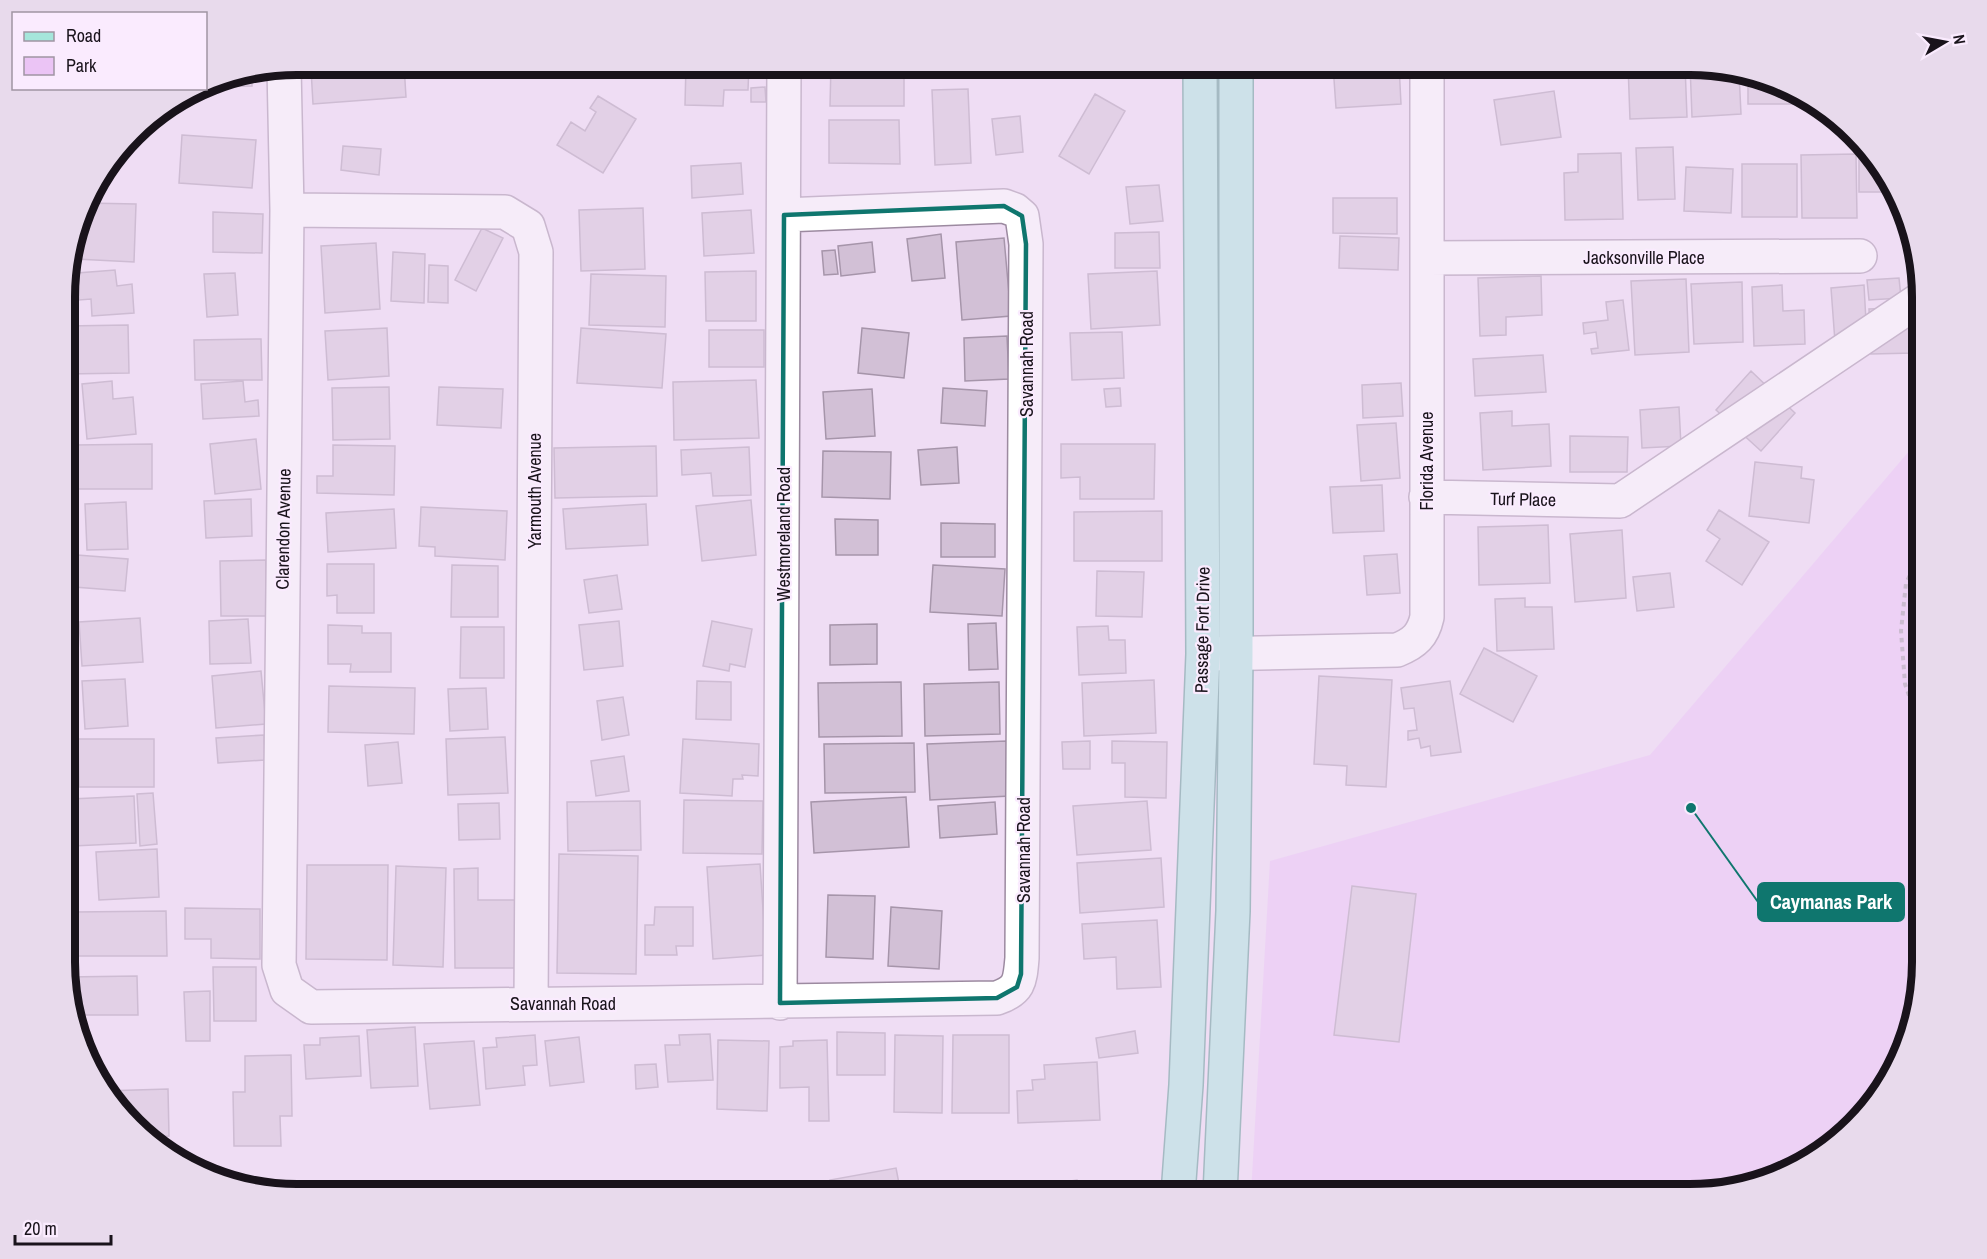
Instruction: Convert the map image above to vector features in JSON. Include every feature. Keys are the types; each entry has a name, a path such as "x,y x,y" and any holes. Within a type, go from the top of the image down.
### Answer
{"main road":[{"name":"Passage Fort Drive","path":"1179,1184 1186,1085 1203,654 1200,75"},
{"name":"Passage Fort Drive","path":"1220,1184 1233,911 1236,654 1236,75"}],"street":[{"name":"Clarendon Avenue","path":"284,75 287,210 279,964 287,990"},
{"name":"Westmoreland Road","path":"780,1003 784,75"},
{"name":"Florida Avenue","path":"1203,654 1397,650 1418,639 1424,629 1427,616 1425,497 1427,75"},
{"name":"Savannah Road","path":"287,990 311,1007 531,1003 780,1003 997,998 1017,987 1022,958 1026,244 1022,216 1015,210 1004,206 784,215"},
{"name":"Yarmouth Avenue","path":"287,210 505,212 528,226 536,252 531,1003"},
{"name":"Jacksonville Place","path":"1427,258 1860,256"},
{"name":"Turf Place","path":"1425,497 1620,501 1912,305"}],"path":[{"path":"1912,571 1906,583 1901,631 1905,684 1912,704"}],"highlighted area":[{"path":"1004,206 1022,216 1026,244 1021,974 1017,987 997,998 780,1003 784,215"}],"green space":[{"path":"1912,448 1912,977 1908,1005 1895,1047 1875,1085 1857,1108 1825,1138 1788,1161 1748,1176 1705,1184 1252,1184 1270,861 1650,755"}],"building":[{"path":"311,75 405,75 406,97 313,104"},
{"path":"686,75 749,75 748,90 724,90 723,106 685,105"},
{"path":"831,75 904,75 904,106 830,106"},
{"path":"1334,75 1400,75 1401,104 1336,108"},
{"path":"1628,75 1685,75 1687,117 1630,119"},
{"path":"1690,75 1739,81 1741,114 1692,117"},
{"path":"252,80 252,86 228,87"},
{"path":"1748,83 1775,92 1799,104 1748,104"},
{"path":"765,87 766,102 751,102 751,88"},
{"path":"968,89 971,163 935,165 932,90"},
{"path":"1554,91 1561,137 1501,145 1494,100"},
{"path":"1095,94 1125,111 1089,174 1059,156"},
{"path":"598,96 636,119 603,173 557,145 571,122 585,131 596,112 590,108"},
{"path":"1020,116 1023,152 996,155 992,119"},
{"path":"829,120 899,120 900,164 829,163"},
{"path":"182,135 256,140 252,188 179,183"},
{"path":"343,146 381,149 379,175 341,170"},
{"path":"1673,147 1675,199 1638,200 1636,148"},
{"path":"1621,153 1623,219 1565,220 1564,173 1578,172 1578,154"},
{"path":"1859,153 1885,192 1859,192"},
{"path":"1856,154 1857,218 1802,218 1801,155"},
{"path":"741,163 743,194 692,198 691,166"},
{"path":"1742,164 1797,164 1797,217 1742,217"},
{"path":"1686,167 1733,169 1731,213 1684,211"},
{"path":"1159,185 1163,221 1130,224 1126,187"},
{"path":"1333,198 1397,198 1397,234 1333,233"},
{"path":"96,203 136,204 134,262 78,259"},
{"path":"643,208 645,269 581,271 579,210"},
{"path":"751,210 754,253 704,256 702,213"},
{"path":"213,212 263,214 262,253 213,252"},
{"path":"482,228 503,238 476,291 455,280"},
{"path":"1159,232 1160,268 1115,268 1115,233"},
{"path":"941,234 945,278 912,281 907,239"},
{"path":"1340,236 1399,238 1398,270 1339,268"},
{"path":"1004,238 1011,316 962,320 956,242"},
{"path":"872,242 875,272 841,276 838,246"},
{"path":"376,243 380,309 325,313 321,246"},
{"path":"835,250 838,274 824,275 822,251"},
{"path":"393,252 425,254 424,303 391,301"},
{"path":"429,265 448,266 448,303 428,302"},
{"path":"115,270 117,286 132,284 134,313 92,316 91,299 79,300 77,273"},
{"path":"756,271 756,321 706,321 705,272"},
{"path":"1157,271 1160,325 1091,329 1088,274"},
{"path":"235,273 238,315 207,317 204,274"},
{"path":"591,274 666,276 665,327 589,325"},
{"path":"1541,276 1542,315 1506,317 1506,335 1480,336 1478,278"},
{"path":"1899,278 1901,298 1869,300 1867,280"},
{"path":"1686,279 1689,352 1635,355 1631,281"},
{"path":"1742,282 1743,342 1694,344 1691,284"},
{"path":"1782,285 1783,311 1804,310 1805,344 1754,346 1752,287"},
{"path":"1864,285 1867,340 1835,342 1831,288"},
{"path":"1623,300 1629,350 1592,354 1591,349 1598,348 1596,332 1584,334 1583,323 1608,320 1606,302"},
{"path":"1912,307 1912,353 1871,354 1869,309"},
{"path":"128,325 129,373 75,374 75,326"},
{"path":"387,328 389,376 328,380 325,331"},
{"path":"581,328 666,334 662,388 577,383"},
{"path":"862,328 909,333 904,378 858,373"},
{"path":"709,330 764,330 764,367 709,367"},
{"path":"1122,332 1124,378 1072,380 1070,333"},
{"path":"1007,336 1009,379 965,381 964,338"},
{"path":"261,339 262,380 195,380 194,340"},
{"path":"1543,355 1546,392 1475,396 1473,359"},
{"path":"1751,371 1795,413 1761,451 1716,410"},
{"path":"756,380 759,438 674,440 673,382"},
{"path":"112,381 113,399 133,397 136,434 87,439 82,384"},
{"path":"243,381 245,402 258,400 259,416 203,419 201,384"},
{"path":"1401,383 1403,416 1363,418 1362,385"},
{"path":"389,387 390,439 333,440 332,388"},
{"path":"439,387 503,389 501,428 437,425"},
{"path":"943,388 987,391 985,426 941,423"},
{"path":"1120,388 1121,406 1106,407 1104,389"},
{"path":"872,389 875,436 826,439 823,392"},
{"path":"1679,407 1681,446 1642,448 1640,410"},
{"path":"1512,411 1512,426 1549,424 1551,466 1483,470 1480,413"},
{"path":"1396,423 1400,478 1361,481 1357,425"},
{"path":"1570,436 1628,437 1627,472 1570,472"},
{"path":"256,439 261,489 215,494 210,444"},
{"path":"152,444 152,489 75,489 75,445"},
{"path":"1061,444 1155,444 1154,499 1080,499 1080,477 1061,478"},
{"path":"333,445 395,446 394,495 317,493 317,476 333,476"},
{"path":"656,446 657,496 555,498 554,448"},
{"path":"749,447 751,495 713,496 711,473 682,475 681,450"},
{"path":"957,447 959,483 921,485 918,450"},
{"path":"823,451 891,452 890,499 822,497"},
{"path":"1755,462 1802,467 1801,478 1814,480 1809,523 1749,516"},
{"path":"1382,485 1384,531 1333,533 1330,487"},
{"path":"251,499 252,536 206,538 204,501"},
{"path":"751,500 756,555 702,561 696,506"},
{"path":"126,502 128,549 87,550 85,504"},
{"path":"646,504 648,545 566,549 563,509"},
{"path":"421,507 507,511 505,560 435,556 435,547 419,546"},
{"path":"394,509 396,548 328,552 326,513"},
{"path":"1719,510 1769,542 1742,585 1706,561 1720,539 1707,530"},
{"path":"1162,511 1162,561 1074,561 1074,512"},
{"path":"835,519 878,520 878,555 836,555"},
{"path":"941,523 995,524 995,557 941,557"},
{"path":"1548,525 1550,583 1479,585 1478,527"},
{"path":"1622,530 1626,598 1575,602 1570,534"},
{"path":"1397,554 1400,593 1367,595 1364,556"},
{"path":"77,555 128,559 125,591 75,587"},
{"path":"266,560 266,616 221,616 220,561"},
{"path":"327,564 374,564 374,613 337,613 337,595 327,596"},
{"path":"452,565 498,566 498,617 451,617"},
{"path":"933,565 1005,569 1002,616 930,612"},
{"path":"1097,571 1144,572 1142,617 1096,616"},
{"path":"1670,573 1674,607 1637,611 1633,577"},
{"path":"617,575 622,609 589,613 584,580"},
{"path":"1525,598 1525,607 1552,607 1554,649 1497,651 1495,599"},
{"path":"140,618 143,662 82,666 79,622"},
{"path":"248,619 251,663 210,664 209,621"},
{"path":"619,621 623,666 584,670 579,625"},
{"path":"712,621 752,629 745,667 730,664 729,671 703,666"},
{"path":"996,623 998,669 969,670 968,624"},
{"path":"877,624 877,664 830,665 830,625"},
{"path":"328,625 362,626 362,633 391,633 391,672 350,672 351,664 328,664"},
{"path":"1108,626 1109,640 1125,640 1126,673 1079,675 1077,627"},
{"path":"461,627 504,627 504,678 460,678"},
{"path":"1484,648 1537,676 1513,722 1460,694"},
{"path":"261,671 266,724 216,728 212,676"},
{"path":"1319,676 1392,680 1386,787 1346,785 1347,766 1314,764"},
{"path":"125,679 128,726 85,729 82,681"},
{"path":"1154,680 1156,733 1084,736 1082,683"},
{"path":"697,681 731,682 731,720 696,719"},
{"path":"1450,681 1461,752 1431,756 1430,746 1421,748 1419,738 1408,740 1408,731 1417,730 1414,708 1404,709 1401,688"},
{"path":"901,682 902,736 819,737 818,683"},
{"path":"999,682 1000,734 925,736 924,684"},
{"path":"329,686 415,688 414,734 328,732"},
{"path":"486,688 488,729 450,731 448,689"},
{"path":"623,697 629,735 602,740 597,701"},
{"path":"264,735 265,760 218,763 216,738"},
{"path":"505,737 508,793 448,795 446,739"},
{"path":"78,739 154,739 154,787 79,787"},
{"path":"683,739 759,744 758,776 742,775 743,779 733,779 732,796 680,793"},
{"path":"1007,741 1010,796 930,800 927,744"},
{"path":"1090,741 1090,769 1063,769 1062,742"},
{"path":"1112,741 1167,742 1166,798 1125,797 1125,763 1112,763"},
{"path":"398,742 402,783 368,786 365,745"},
{"path":"914,743 915,792 825,793 824,744"},
{"path":"624,756 629,791 596,796 591,761"},
{"path":"153,793 157,844 140,846 137,794"},
{"path":"134,796 136,843 75,846 75,799"},
{"path":"906,797 909,847 814,853 811,802"},
{"path":"684,800 763,801 762,854 683,853"},
{"path":"640,801 641,850 568,851 567,802"},
{"path":"1147,801 1151,850 1077,855 1073,806"},
{"path":"995,802 997,834 940,838 938,806"},
{"path":"499,803 500,839 459,840 458,804"},
{"path":"157,849 159,897 99,900 96,852"},
{"path":"559,854 638,856 636,974 557,973"},
{"path":"1161,858 1164,907 1080,913 1077,863"},
{"path":"760,864 766,955 713,959 707,867"},
{"path":"307,865 388,865 387,960 306,959"},
{"path":"396,866 446,868 443,967 393,965"},
{"path":"478,868 478,900 515,900 516,968 455,968 454,869"},
{"path":"1352,886 1416,894 1399,1042 1334,1035"},
{"path":"828,895 875,896 873,959 826,957"},
{"path":"655,907 693,907 693,946 676,946 677,955 645,955 645,925 654,925"},
{"path":"891,907 942,911 939,969 888,966"},
{"path":"185,908 260,909 260,959 211,958 211,939 185,939"},
{"path":"166,911 167,956 76,956 75,912"},
{"path":"1157,920 1161,987 1117,989 1116,957 1084,959 1082,924"},
{"path":"213,967 256,967 256,1021 214,1021"},
{"path":"137,976 138,1015 82,1015 75,977"},
{"path":"210,991 210,1041 186,1041 184,992"},
{"path":"415,1027 418,1086 371,1088 367,1030"},
{"path":"1135,1031 1138,1053 1099,1058 1096,1038"},
{"path":"837,1032 885,1033 885,1075 837,1075"},
{"path":"710,1034 713,1080 668,1082 665,1045 680,1045 679,1035"},
{"path":"535,1035 537,1065 523,1066 525,1085 486,1089 483,1048 497,1047 496,1038"},
{"path":"895,1035 943,1036 942,1113 894,1112"},
{"path":"953,1035 1009,1035 1009,1113 952,1113"},
{"path":"359,1036 361,1076 306,1079 304,1045 320,1045 320,1038"},
{"path":"579,1037 584,1082 550,1086 545,1041"},
{"path":"718,1040 769,1041 767,1111 717,1109"},
{"path":"827,1040 829,1121 809,1121 809,1087 780,1088 780,1047 793,1046 793,1041"},
{"path":"474,1041 480,1105 430,1109 424,1044"},
{"path":"291,1055 292,1116 280,1116 281,1146 234,1146 233,1092 245,1092 245,1056"},
{"path":"1097,1062 1100,1120 1018,1123 1017,1091 1033,1090 1032,1080 1045,1079 1044,1065"},
{"path":"656,1064 658,1087 636,1089 635,1065"},
{"path":"168,1089 169,1136 160,1136 151,1129 116,1091"},
{"path":"896,1168 899,1184 831,1184 830,1180"},
{"path":"1077,1180 1077,1184 1049,1184"},
{"path":"817,1182 817,1184 790,1184"}],"place":[{"name":"Caymanas Park","path":"1691,808"}]}
